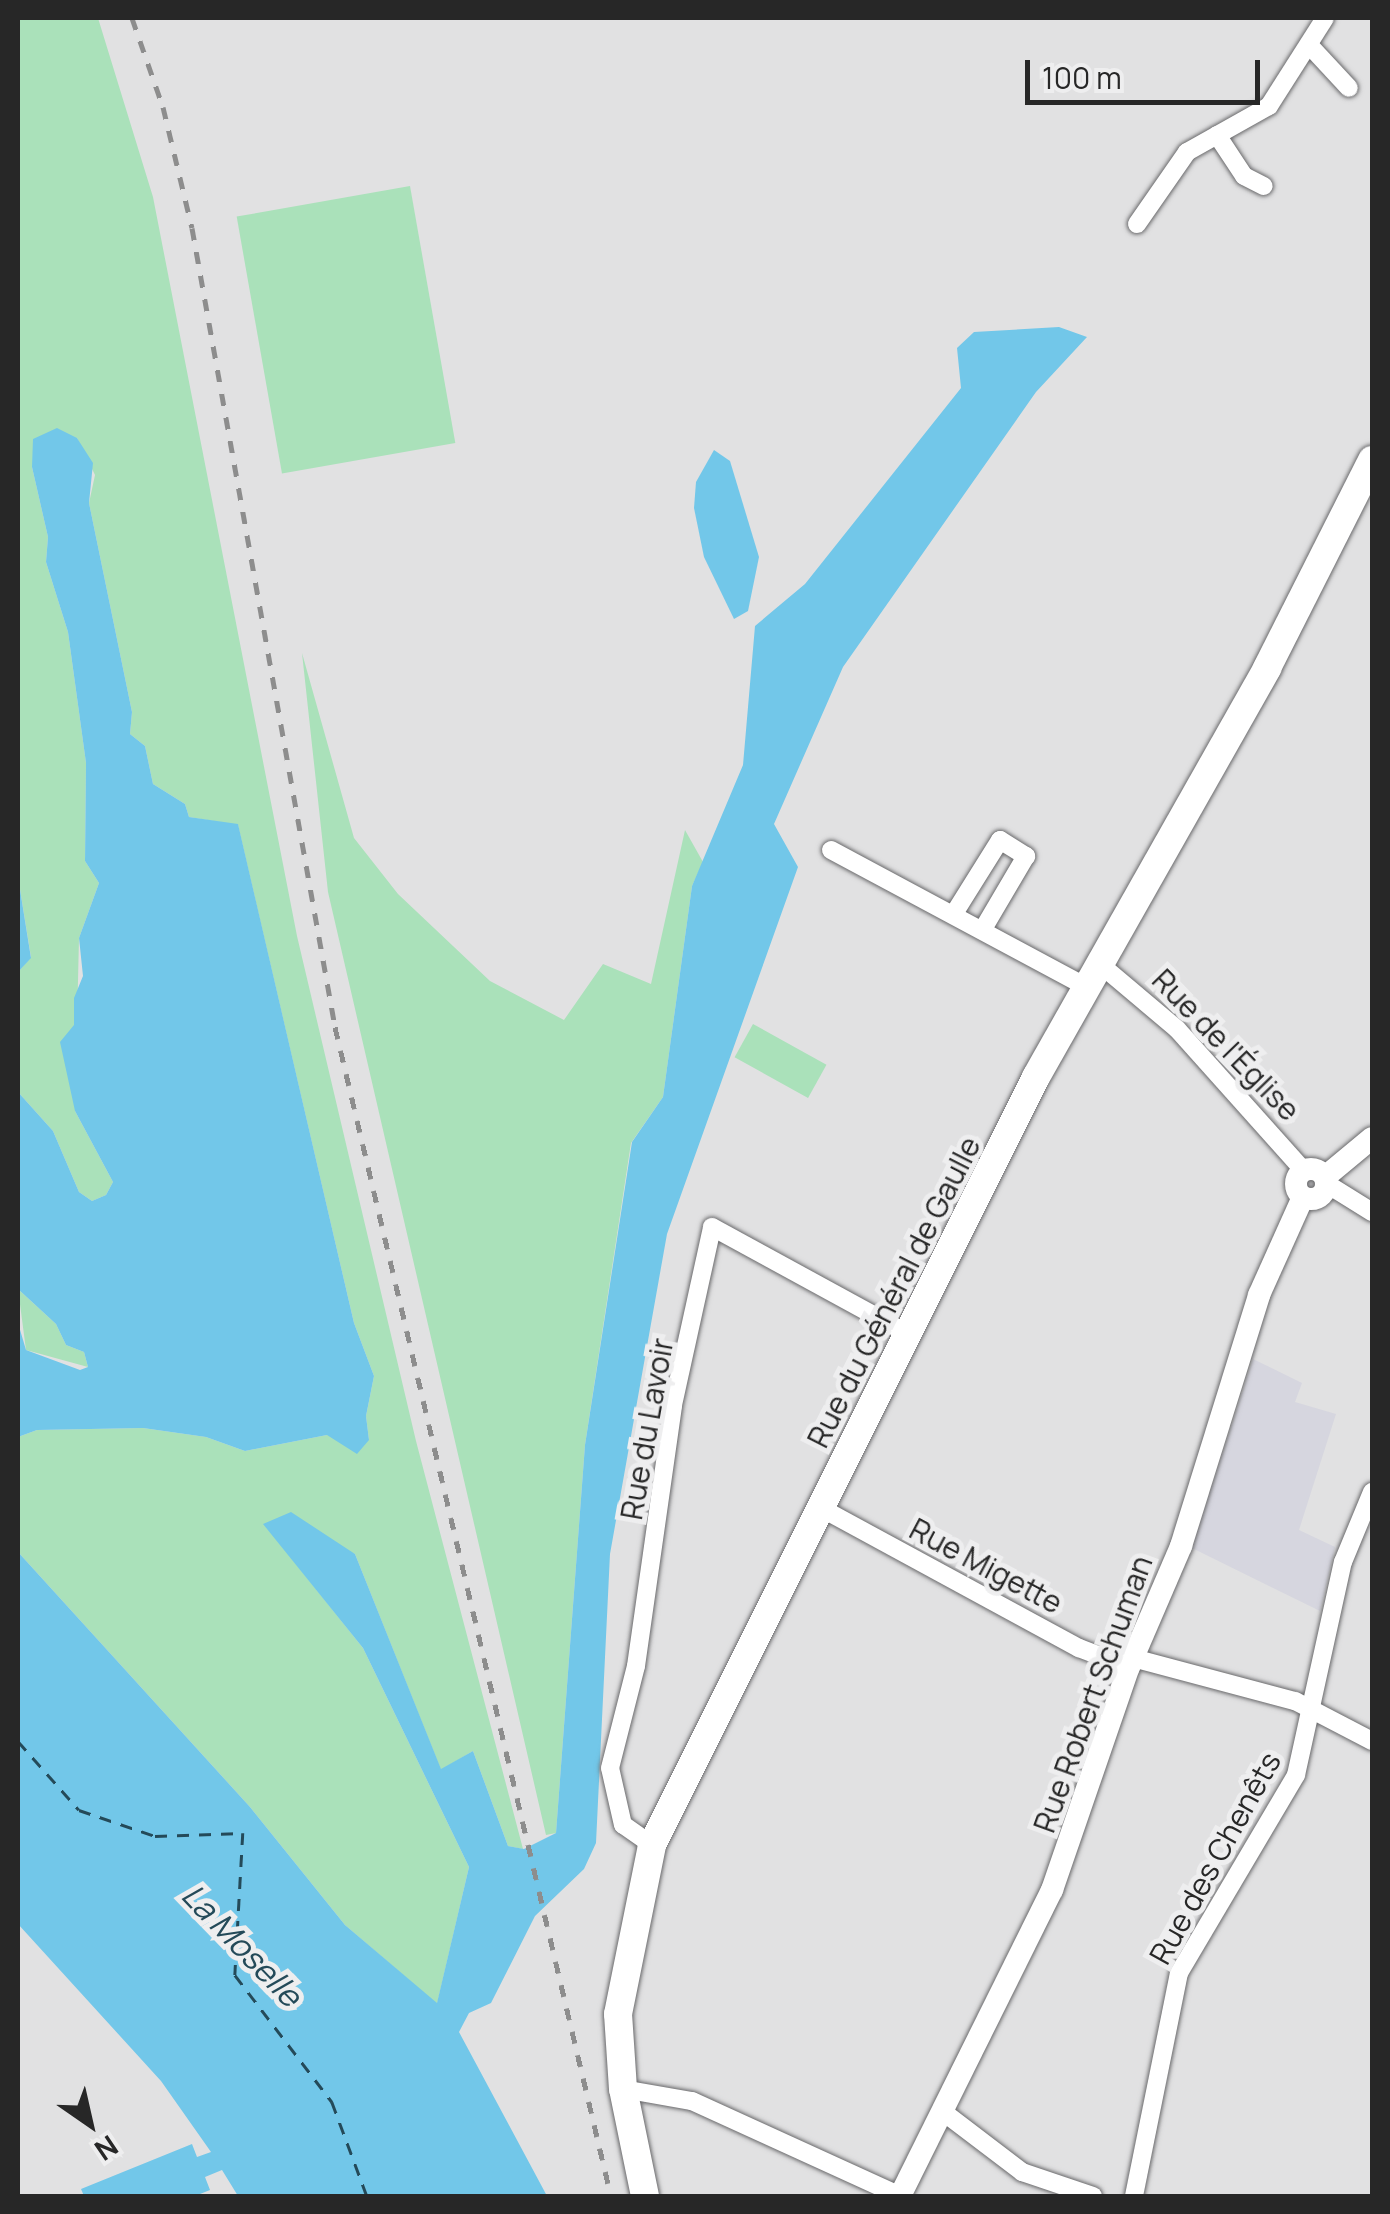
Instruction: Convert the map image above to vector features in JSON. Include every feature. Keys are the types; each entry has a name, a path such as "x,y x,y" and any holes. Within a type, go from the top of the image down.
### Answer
{"main road":[{"name":"Rue du Général de Gaulle","path":"646,2196 623,2089 618,2014 652,1845 1036,1077 1096,977 1267,668 1372,460"}],"street":[{"path":"1137,224 1187,152 1269,106 1325,18"},
{"path":"1310,46 1349,88"},
{"path":"1217,136 1244,176 1264,186"},
{"path":"956,912 1000,840 1026,856 984,929"},
{"name":"Rue de l'Église","path":"831,850 984,929 1096,977 1177,1029 1319,1178 1372,1212"},
{"path":"1319,1178 1372,1138"},
{"name":"Rue Robert Schuman","path":"900,2196 1052,1890 1131,1662 1180,1546 1258,1295 1303,1197 1296,1184 1319,1178"},
{"name":"Rue du Lavoir","path":"652,1845 623,1825 610,1768 636,1666 674,1404 712,1227 908,1334"},
{"name":"Rue des Chenêts","path":"1134,2196 1180,1973 1296,1775 1344,1562 1372,1492"},
{"name":"Rue Migette","path":"819,1508 1079,1648 1245,1685 1372,1740"},
{"path":"623,2089 692,2101 900,2196"},
{"path":"942,2110 1022,2172 1093,2196"}],"shaded area":[{"path":"1253,1359 1302,1383 1295,1402 1336,1414 1299,1530 1335,1547 1320,1611 1192,1548"}],"green space":[{"path":"18,18 98,18 153,197 297,936 416,1441 523,1849 508,1846 473,1751 441,1770 355,1554 264,1524 363,1648 469,1867 437,2004 345,1925 250,1807 18,1552 18,1437 37,1430 143,1428 206,1437 245,1451 327,1435 369,1440 366,1416 374,1376 354,1323 238,825 189,817 185,804 153,784 145,746 130,734 132,712 89,503 95,475 77,438 32,467 48,537 46,562 68,632 86,763 85,861 99,883 79,938 75,1111 113,1182 106,1195 92,1201 79,1192 53,1131 18,1092 18,972 31,957 18,877"},
{"path":"410,186 455,443 282,474 237,217"},
{"path":"302,653 354,838 398,894 490,981 564,1020 603,964 651,984 685,830 703,862 692,886 663,1097 631,1143 585,1445 556,1833 546,1835 328,892"},
{"path":"753,1024 826,1065 808,1098 735,1057"},
{"path":"18,1289 56,1324 66,1345 84,1352 88,1367 26,1350"}],"water":[{"name":"La Moselle","path":"1059,327 1087,337 1036,392 843,667 774,824 798,867 667,1234 610,1554 596,1843 584,1869 535,1916 491,2003 469,2013 459,2032 547,2196 238,2196 222,2170 205,2177 210,2190 195,2196 84,2196 81,2189 192,2144 197,2157 211,2152 161,2081 18,1924 18,1552 250,1807 345,1925 437,2003 469,1867 363,1648 263,1524 291,1512 355,1554 441,1769 473,1751 508,1846 524,1849 556,1833 585,1445 632,1142 663,1097 692,886 743,765 755,626 805,584 961,388 957,348 974,332"},
{"path":"57,428 77,438 93,463 89,503 132,712 130,734 145,746 153,784 185,804 189,817 238,824 354,1323 374,1376 366,1416 369,1440 357,1454 327,1435 245,1451 206,1437 143,1428 37,1430 18,1437 18,1323 26,1350 80,1370 88,1367 84,1352 66,1345 56,1324 18,1289 18,1092 53,1131 79,1192 92,1201 106,1195 113,1182 75,1111 60,1042 74,1025 74,998 83,976 79,938 99,883 85,861 86,763 68,632 46,562 48,537 32,467 33,439"},
{"path":"714,450 730,461 759,557 748,611 734,619 704,557 694,508 696,482"},
{"path":"18,877 31,958 18,972"}],"ferry route":[{"path":"18,1741 79,1810 155,1836 243,1833 235,1975 332,2102 367,2196"}],"railway":[{"path":"132,18 163,107 192,228 335,1027 611,2196"}]}
